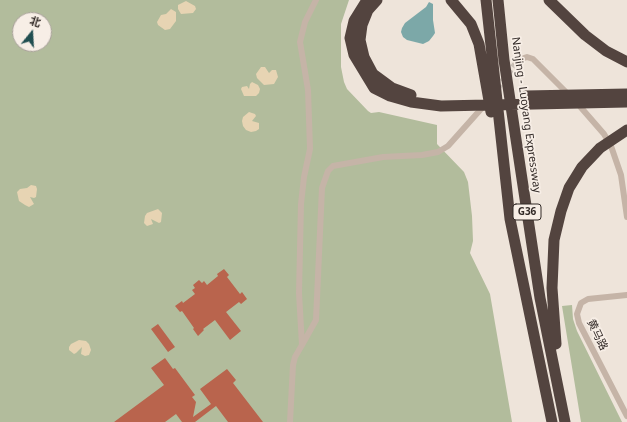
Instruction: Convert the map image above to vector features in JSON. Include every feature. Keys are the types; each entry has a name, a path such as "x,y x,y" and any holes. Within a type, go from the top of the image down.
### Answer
{"highway":[{"path":"367,0 354,21 350,38 354,56 374,88 415,96 441,99 627,94"},
{"path":"377,0 368,10 362,25 360,40 364,57 372,74 391,92 411,102 441,106 627,102"},
{"path":"451,0 471,24 479,44 510,219"},
{"name":"G36","path":"486,0 510,219 552,422"},
{"name":"Nanjing - Luoyang Expressway","path":"498,0 505,67 540,298 567,422"},
{"path":"549,0 585,35 606,51 627,62"},
{"path":"567,422 555,335 552,288 554,240 561,211 569,188 582,167 600,148 625,131"}],"street":[{"path":"302,345 299,293 301,204 304,177 310,149 310,126 308,90 300,42 305,22 316,0"},
{"path":"516,63 527,57 533,59 566,91 608,140 615,154 621,175 627,217"},
{"path":"290,422 293,365 295,357 316,320 322,188 328,171 333,166 376,158 422,155 438,152 448,146 481,109"},
{"name":"黄马路","path":"627,295 588,299 581,303 577,314 578,323 627,416"}],"green space":[{"path":"0,0 349,0 341,24 341,67 347,89 371,113 379,112 437,125 437,144 464,172 468,182 473,241 470,253 490,294 512,422 0,422"},
{"path":"572,305 573,319 577,331 622,422 581,422 562,306"}],"sand":[{"path":"186,1 195,6 196,9 193,13 181,14 178,9 178,5"},
{"path":"171,9 176,12 176,21 170,29 165,30 158,25 157,22 161,15 166,14"},
{"path":"261,67 265,67 269,73 272,70 276,70 278,77 274,84 264,85 257,78 256,74"},
{"path":"252,82 258,85 260,89 259,93 256,96 244,96 241,89 242,87 247,86 249,89"},
{"path":"249,112 255,114 256,116 252,121 259,123 259,129 256,131 251,132 246,130 243,126 243,117"},
{"path":"31,185 36,186 37,189 36,197 30,197 34,204 29,207 19,201 17,192 20,189 27,188"},
{"path":"158,209 162,213 161,222 159,223 151,219 153,224 147,226 144,223 145,216 147,213"},
{"path":"79,340 86,341 89,344 91,350 89,355 85,356 81,354 82,347 74,354 69,350 71,344"}],"water":[{"path":"429,2 433,4 435,33 429,41 423,44 407,40 403,37 401,32 402,28 405,23 426,7"}],"building":[{"path":"224,269 229,275 227,277 240,294 242,292 247,299 241,304 239,302 226,312 241,331 230,340 215,320 203,329 204,330 198,336 182,311 180,312 175,306 182,301 183,303 195,294 192,290 195,288 193,285 199,280 202,283 204,281 207,285"},
{"path":"158,324 175,347 168,352 151,329"},
{"path":"165,358 173,369 175,368 195,395 192,397 196,402 193,417 211,404 200,389 227,369 236,380 233,383 263,422 228,422 216,406 195,422 182,422 176,414 165,422 114,422 164,385 151,368"}],"tunnel":[{"path":"497,89 516,63"}]}
